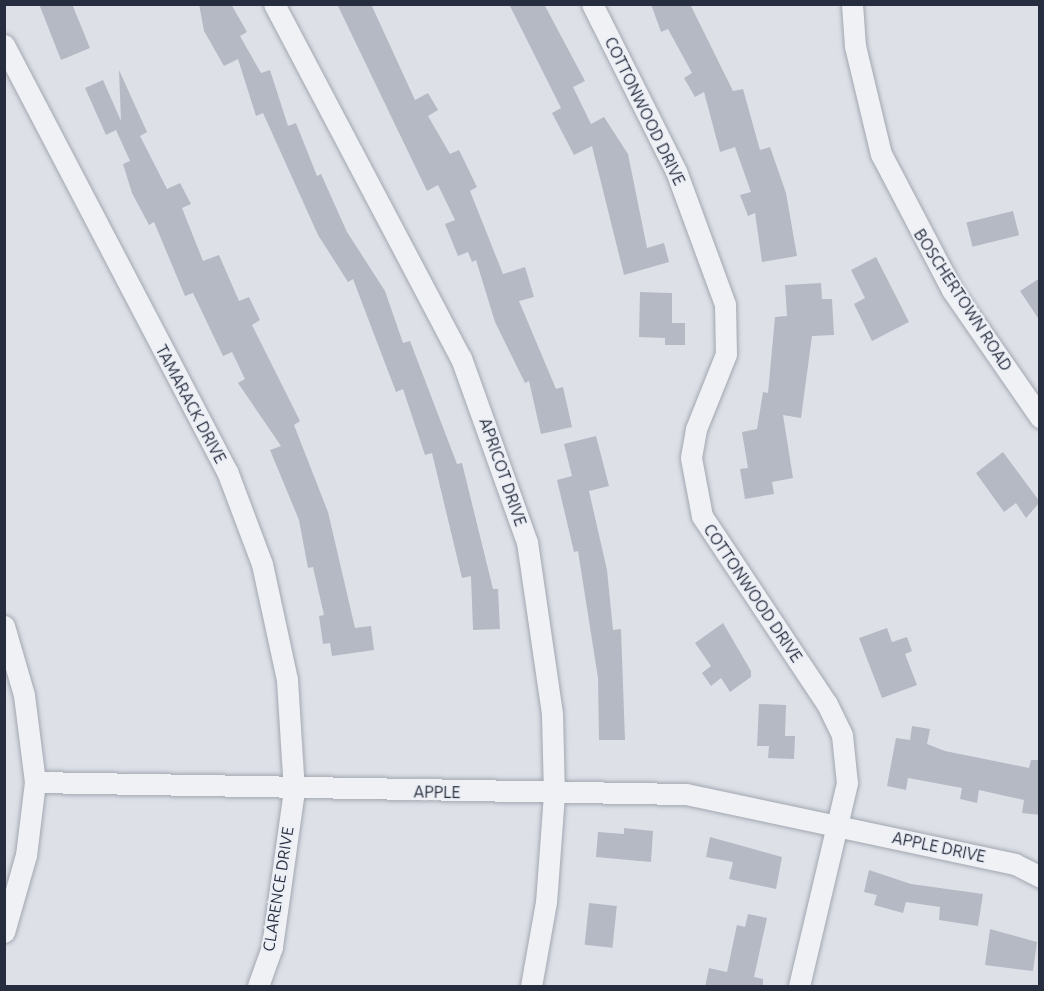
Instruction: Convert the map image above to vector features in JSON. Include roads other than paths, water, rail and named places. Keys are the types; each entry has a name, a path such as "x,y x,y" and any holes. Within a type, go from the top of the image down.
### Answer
{"street":[{"name":"APRICOT DRIVE","path":"274,4 461,358 499,451 527,542 552,714 554,795 546,902 531,987"},
{"name":"COTTONWOOD DRIVE","path":"592,4 676,171 717,275 725,304 726,354 696,429 691,458 696,496 711,532 827,704 842,735 847,783 799,987"},
{"name":"BOSCHERTOWN ROAD","path":"852,4 855,46 881,154 952,290 1040,417"},
{"name":"TAMARACK DRIVE","path":"4,45 231,481 262,564 287,680 294,790"},
{"path":"4,626 24,694 34,782 26,855 4,932"},
{"name":"APPLE","path":"34,782 554,795 686,794 836,825"},
{"name":"CLARENCE DRIVE","path":"258,987 272,947 294,790"},
{"name":"APPLE DRIVE","path":"836,825 1015,864 1040,878"}]}
